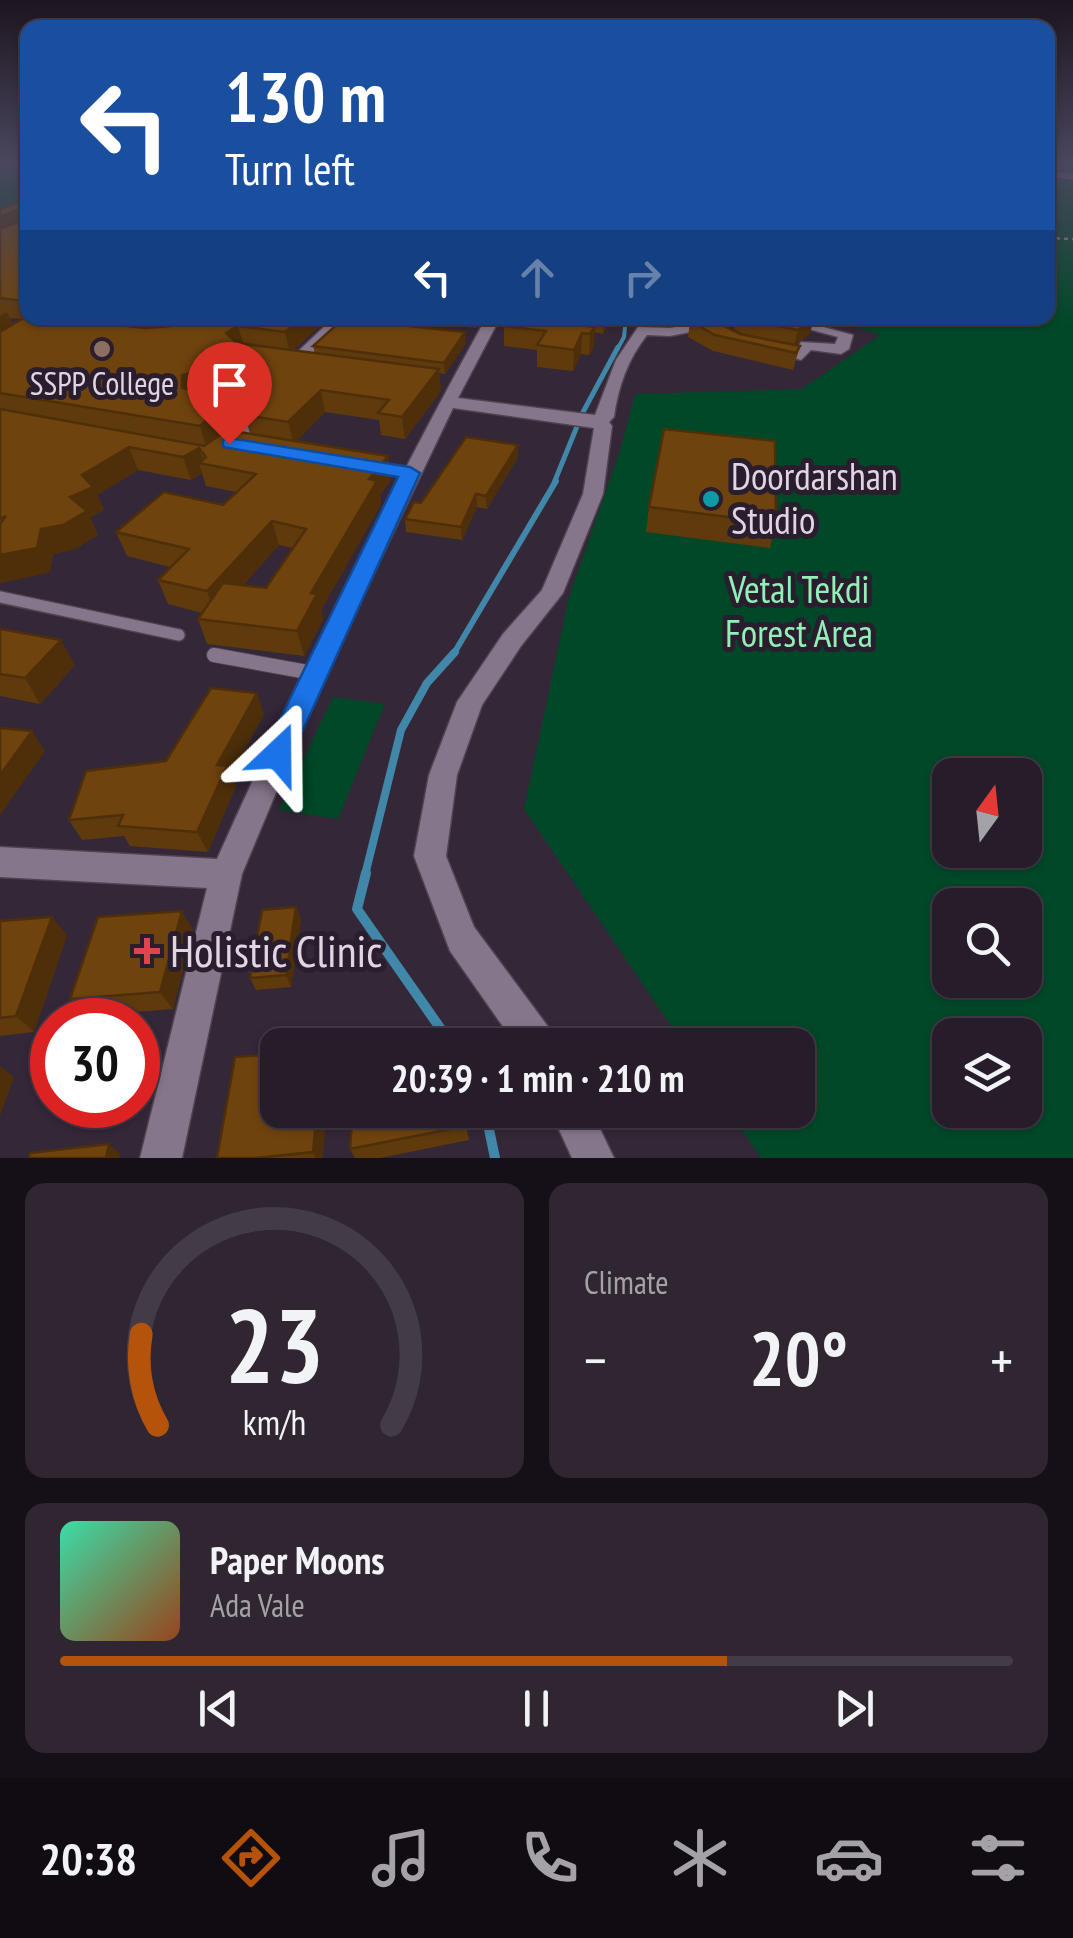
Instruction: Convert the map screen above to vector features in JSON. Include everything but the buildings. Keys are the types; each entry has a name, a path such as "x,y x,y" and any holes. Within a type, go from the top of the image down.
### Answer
{"street":[{"path":"313,365 286,361 333,325"},
{"path":"384,325 393,326"},
{"path":"448,389 564,416 604,419 633,341 643,330 670,332 716,325"},
{"path":"760,348 801,354 806,345 841,349 846,335 804,325"},
{"path":"710,326 732,338"},
{"path":"160,1158 226,874 401,471 487,329"},
{"path":"193,456 212,459 238,445 261,414 198,403"},
{"path":"526,1028 462,939 430,856 443,775 470,702 512,640 552,593 594,494 603,426 595,420"},
{"path":"3,869 226,874"},
{"path":"579,1128 593,1158"}],"lane":[{"path":"0,597 179,635"},
{"path":"214,655 313,673"}],"green space":[{"name":"Vetal Tekdi Forest Area","path":"1055,218 1073,218 1073,1158 761,1158 740,1128 815,1128 815,1028 672,1028 524,809 569,597 620,451 635,394 802,389 880,335 849,325 1055,325"},
{"path":"333,697 385,704 338,819 279,810"}],"waterway":[{"path":"617,350 625,325"},
{"path":"554,483 582,414 618,347"},
{"path":"454,653 556,481"},
{"path":"365,875 401,730 427,683 454,653"},
{"path":"366,873 357,909 440,1028"},
{"path":"489,1128 495,1158"}],"place":[{"name":"SSPP College","path":"102,349"},
{"name":"Doordarshan Studio","path":"711,499"},
{"name":"Holistic Clinic","path":"147,951"}],"route":[{"path":"229,444 410,473 278,754"}]}
